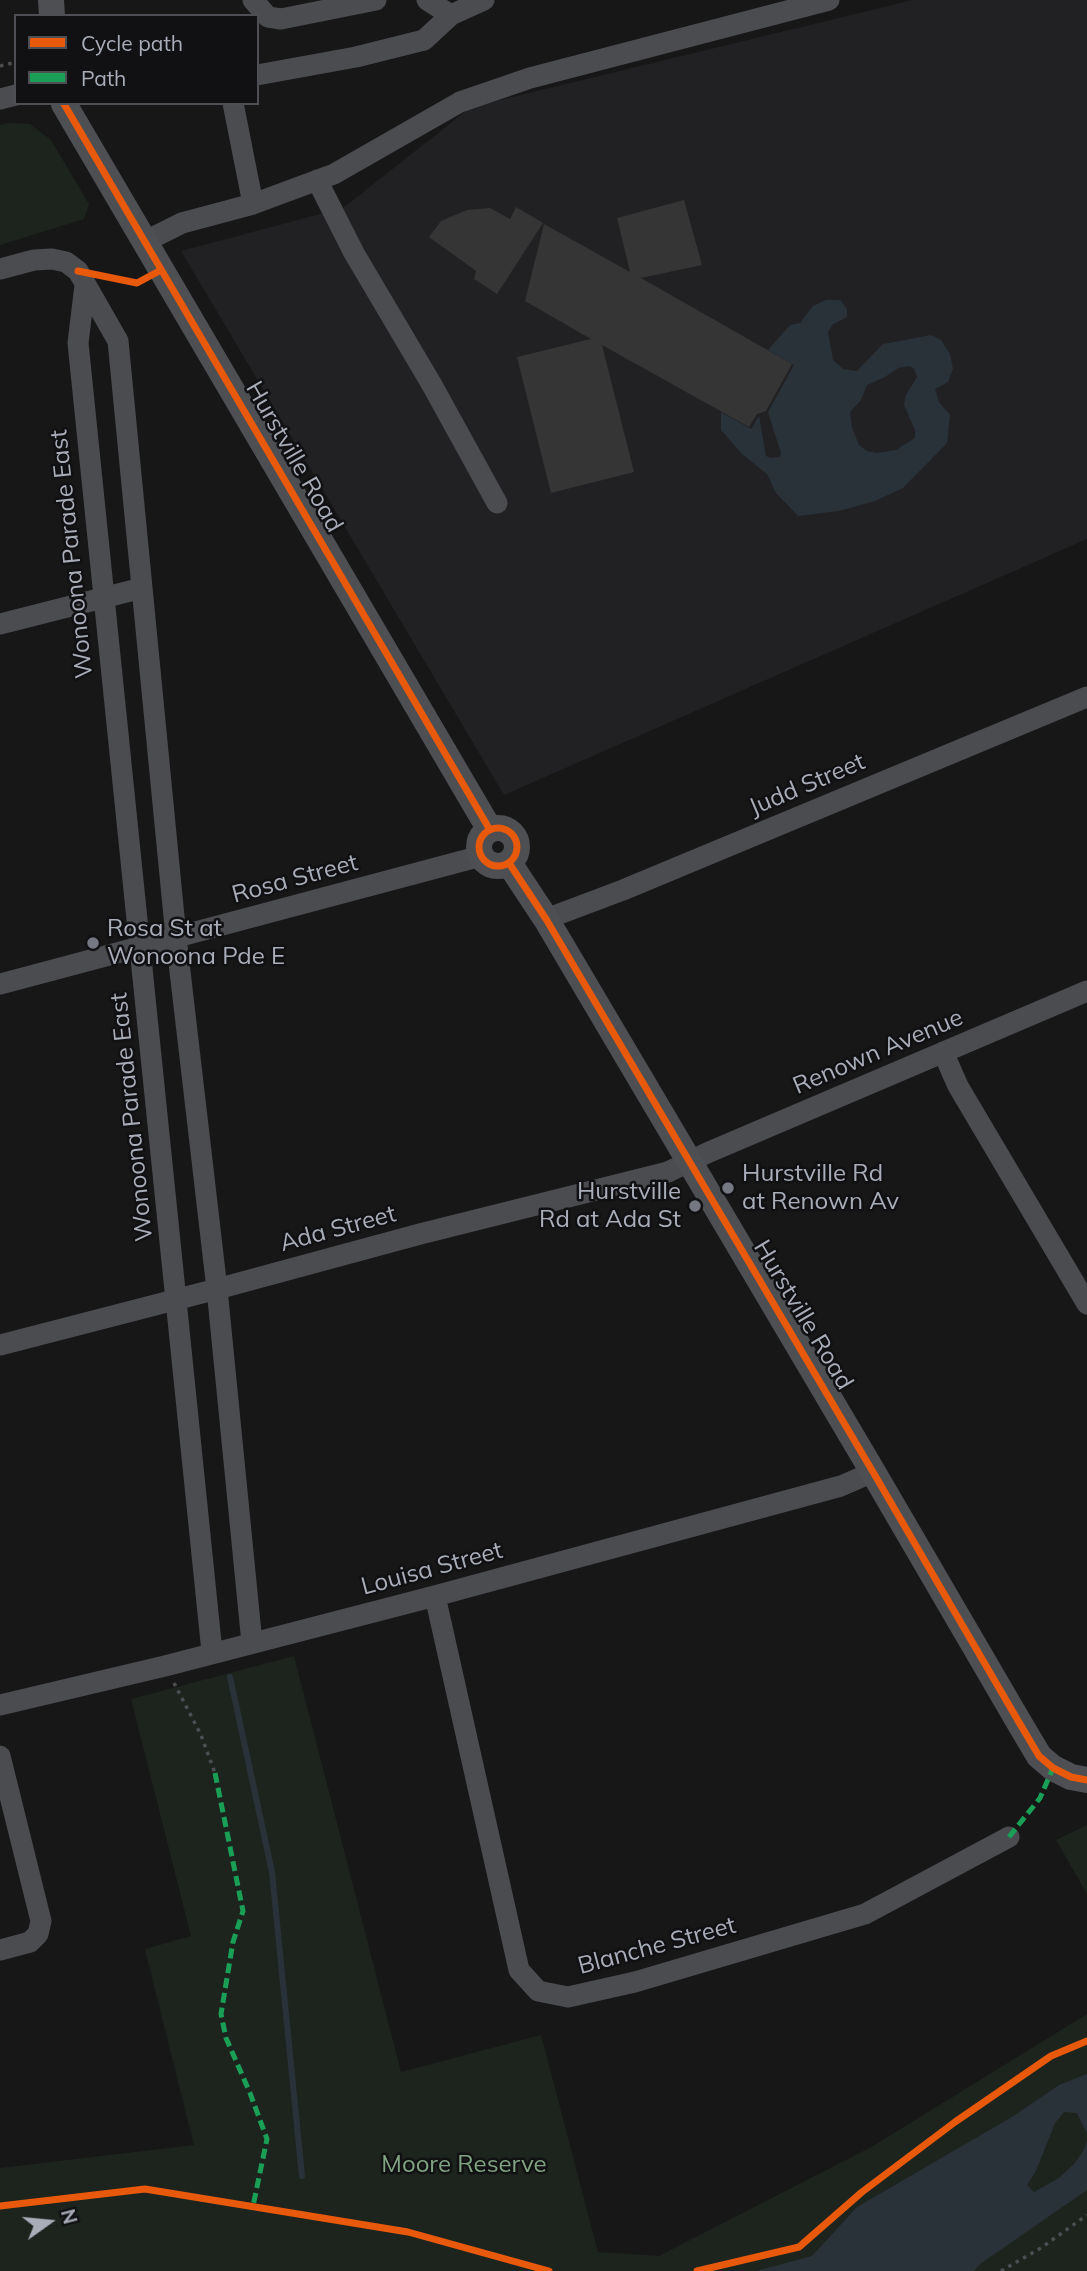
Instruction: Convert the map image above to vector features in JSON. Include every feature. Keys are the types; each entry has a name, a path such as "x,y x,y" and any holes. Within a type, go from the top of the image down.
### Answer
{"main road":[{"name":"Hurstville Road","path":"65,105 490,830"},
{"path":"502,828 516,840 516,853 509,863 496,866 485,862 481,856 479,844 490,830 502,828"},
{"name":"Hurstville Road","path":"509,863 546,919 1039,1756 1052,1768 1079,1779"}],"street":[{"path":"253,0 268,17 281,19 376,0"},
{"path":"427,0 452,15"},
{"path":"259,75 356,57 424,40 452,15 484,0"},
{"path":"144,242 182,223 253,204 334,174 460,102 530,78 829,0"},
{"path":"233,105 253,204"},
{"path":"317,180 354,253 432,385 497,503"},
{"path":"8,266 52,259 66,262 78,271 118,341 176,937 217,1289 251,1643"},
{"name":"Wonoona Parade East","path":"85,285 78,343 212,1652"},
{"path":"0,624 142,588"},
{"name":"Judd Street","path":"546,919 623,890 1087,697"},
{"name":"Rosa Street","path":"0,984 481,856"},
{"name":"Renown Avenue","path":"689,1161 1087,991"},
{"path":"943,1052 958,1086 1087,1304"},
{"name":"Ada Street","path":"0,1345 420,1234 668,1172 689,1161"},
{"name":"Louisa Street","path":"0,1705 165,1666 435,1596 841,1486 873,1472"},
{"name":"Blanche Street","path":"435,1596 519,1970 538,1991 568,1997 635,1982 865,1914 1009,1837"},
{"path":"0,1756 41,1921 38,1934 30,1942 0,1950"}],"path":[{"path":"165,1666 201,1735 215,1773"},
{"path":"1001,2271 1041,2248 1087,2215"}],"shaded area":[{"path":"913,0 1087,0 1087,539 504,795 181,251 343,208 471,107"},
{"path":"826,300 840,300 847,309 847,317 833,324 828,332 833,360 843,369 857,371 883,344 931,335 941,340 950,354 953,369 948,382 935,389 939,402 950,415 947,443 903,488 875,501 839,511 798,516 776,493 767,474 742,454 721,430 721,412 751,429 759,416 766,456 780,457 768,412 794,365 768,350 790,325 800,323 813,306","holes":["910,366 917,377 906,395 904,405 915,430 915,438 896,450 877,453 867,451 859,445 852,428 850,412 861,400 867,385 898,368"]},
{"path":"1087,2074 1087,2134 1077,2113 1064,2112 1055,2123 1036,2171 1027,2185 1034,2192 1059,2178 1075,2163 1087,2141 1087,2190 980,2264 974,2271 756,2271 812,2256 857,2207 1012,2117 1059,2085"}],"green space":[{"path":"30,124 51,140 89,204 84,219 0,245 0,125"},
{"name":"Moore Reserve","path":"294,1656 401,2072 541,2035 598,2252 659,2256 873,2146 1087,2014 1087,2271 0,2271 0,2168 194,2145 145,1949 191,1936 131,1699"},
{"path":"1087,1825 1087,1894 1056,1840"}],"building":[{"path":"684,200 702,265 641,278 792,364 766,411 757,414 749,427 602,345 634,472 551,493 517,357 591,339 525,301 544,224 630,272 617,218"},
{"path":"516,207 543,223 497,294 474,279 476,271 429,237 441,221 467,210 490,208 510,219"}],"waterway":[{"path":"230,1677 272,1872 302,2176"}],"marked path":[{"path":"1009,1837 1040,1798 1053,1768"},
{"path":"215,1773 243,1911 233,1942 221,2014 226,2038 267,2139 253,2206"}],"cycle path":[{"path":"65,105 490,830"},
{"path":"78,271 137,283 161,270"},
{"path":"498,828 512,833 517,847 512,861 498,866 484,861 479,847 484,833 498,828"},
{"path":"509,863 546,919 1039,1756 1053,1768 1071,1777 1087,1780"},
{"path":"697,2271 799,2247 862,2192 955,2122 1051,2056 1087,2041"},
{"path":"0,2206 145,2189 408,2232 549,2271"}],"place":[{"name":"Rosa St at Wonoona Pde E","path":"93,943"},
{"name":"Hurstville Rd at Renown Av","path":"728,1188"},
{"name":"Hurstville Rd at Ada St","path":"695,1206"}]}
